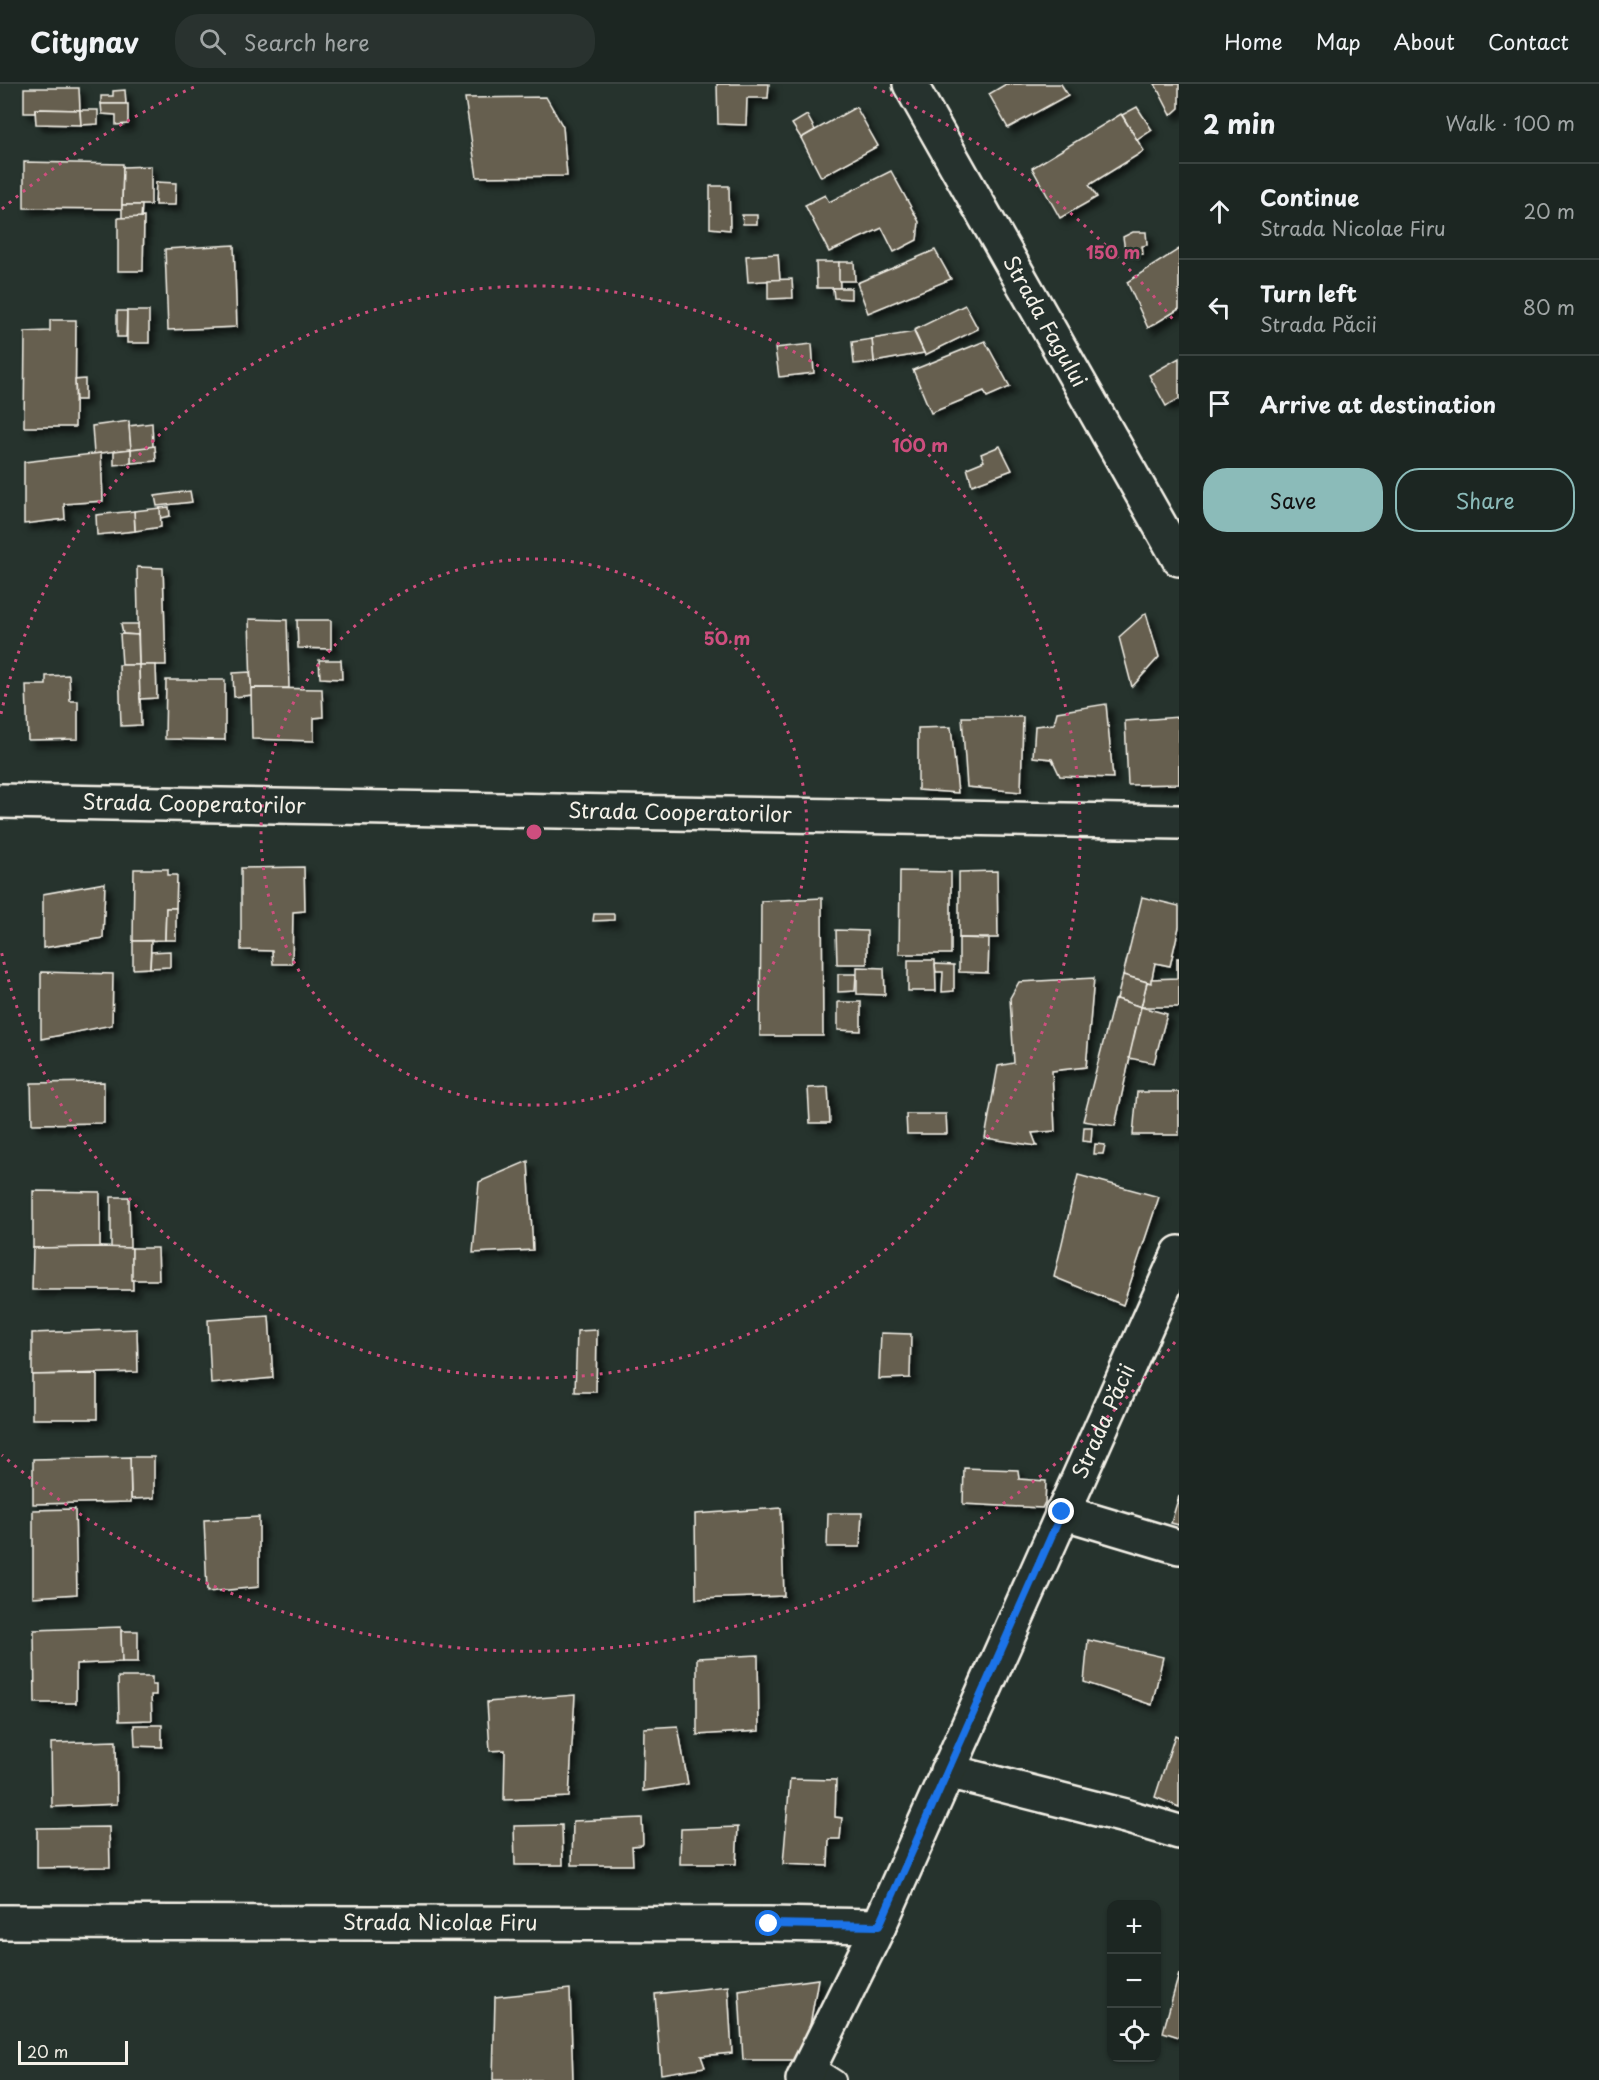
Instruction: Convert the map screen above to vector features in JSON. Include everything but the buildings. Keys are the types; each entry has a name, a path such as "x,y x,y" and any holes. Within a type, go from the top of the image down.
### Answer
{"street":[{"name":"Strada Fagului","path":"910,84 1179,559"},
{"name":"Strada Cooperatorilor","path":"0,801 1179,822"},
{"name":"Strada Păcii","path":"816,2075 947,1771 1179,1253"},
{"path":"1062,1512 1179,1547"},
{"path":"947,1771 1179,1832"},
{"name":"Strada Nicolae Firu","path":"0,1922 746,1923 879,1926"}],"route":[{"path":"769,1924 879,1926 1062,1512"}]}
